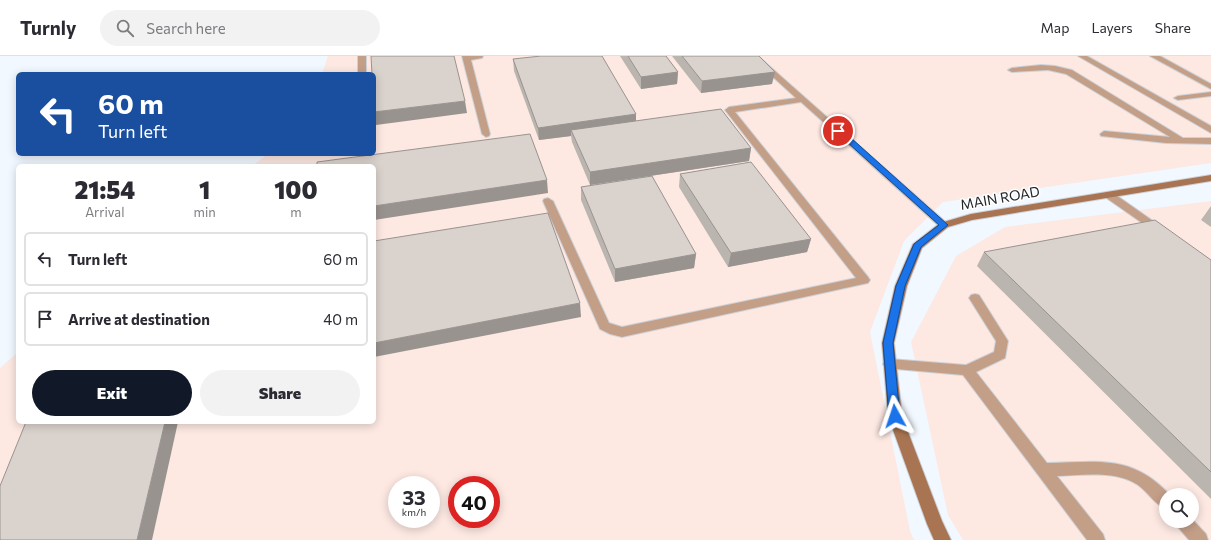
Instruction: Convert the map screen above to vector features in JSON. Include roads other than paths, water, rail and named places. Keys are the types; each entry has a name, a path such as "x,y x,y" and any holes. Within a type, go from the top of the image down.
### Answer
{"street":[{"path":"362,56 362,72"},
{"path":"480,56 466,57 486,134"},
{"path":"754,56 944,225"},
{"path":"1082,56 1211,130"},
{"path":"1154,56 1211,87"},
{"path":"1012,70 1048,67 1058,68 1069,72 1182,140"},
{"path":"1178,98 1211,94"},
{"path":"548,201 604,326 614,331 622,332 864,280 728,110 803,99"},
{"path":"1104,134 1211,141"},
{"name":"MAIN ROAD","path":"943,540 935,524 895,416 888,343 901,286 917,246 944,225 971,217 1211,178"},
{"path":"1109,195 1167,236"},
{"path":"890,364 967,370 1000,356 1002,340 975,298"},
{"path":"967,370 1098,540"},
{"path":"1044,470 1117,470 1137,476 1159,494"},
{"path":"1189,528 1200,540"}]}
